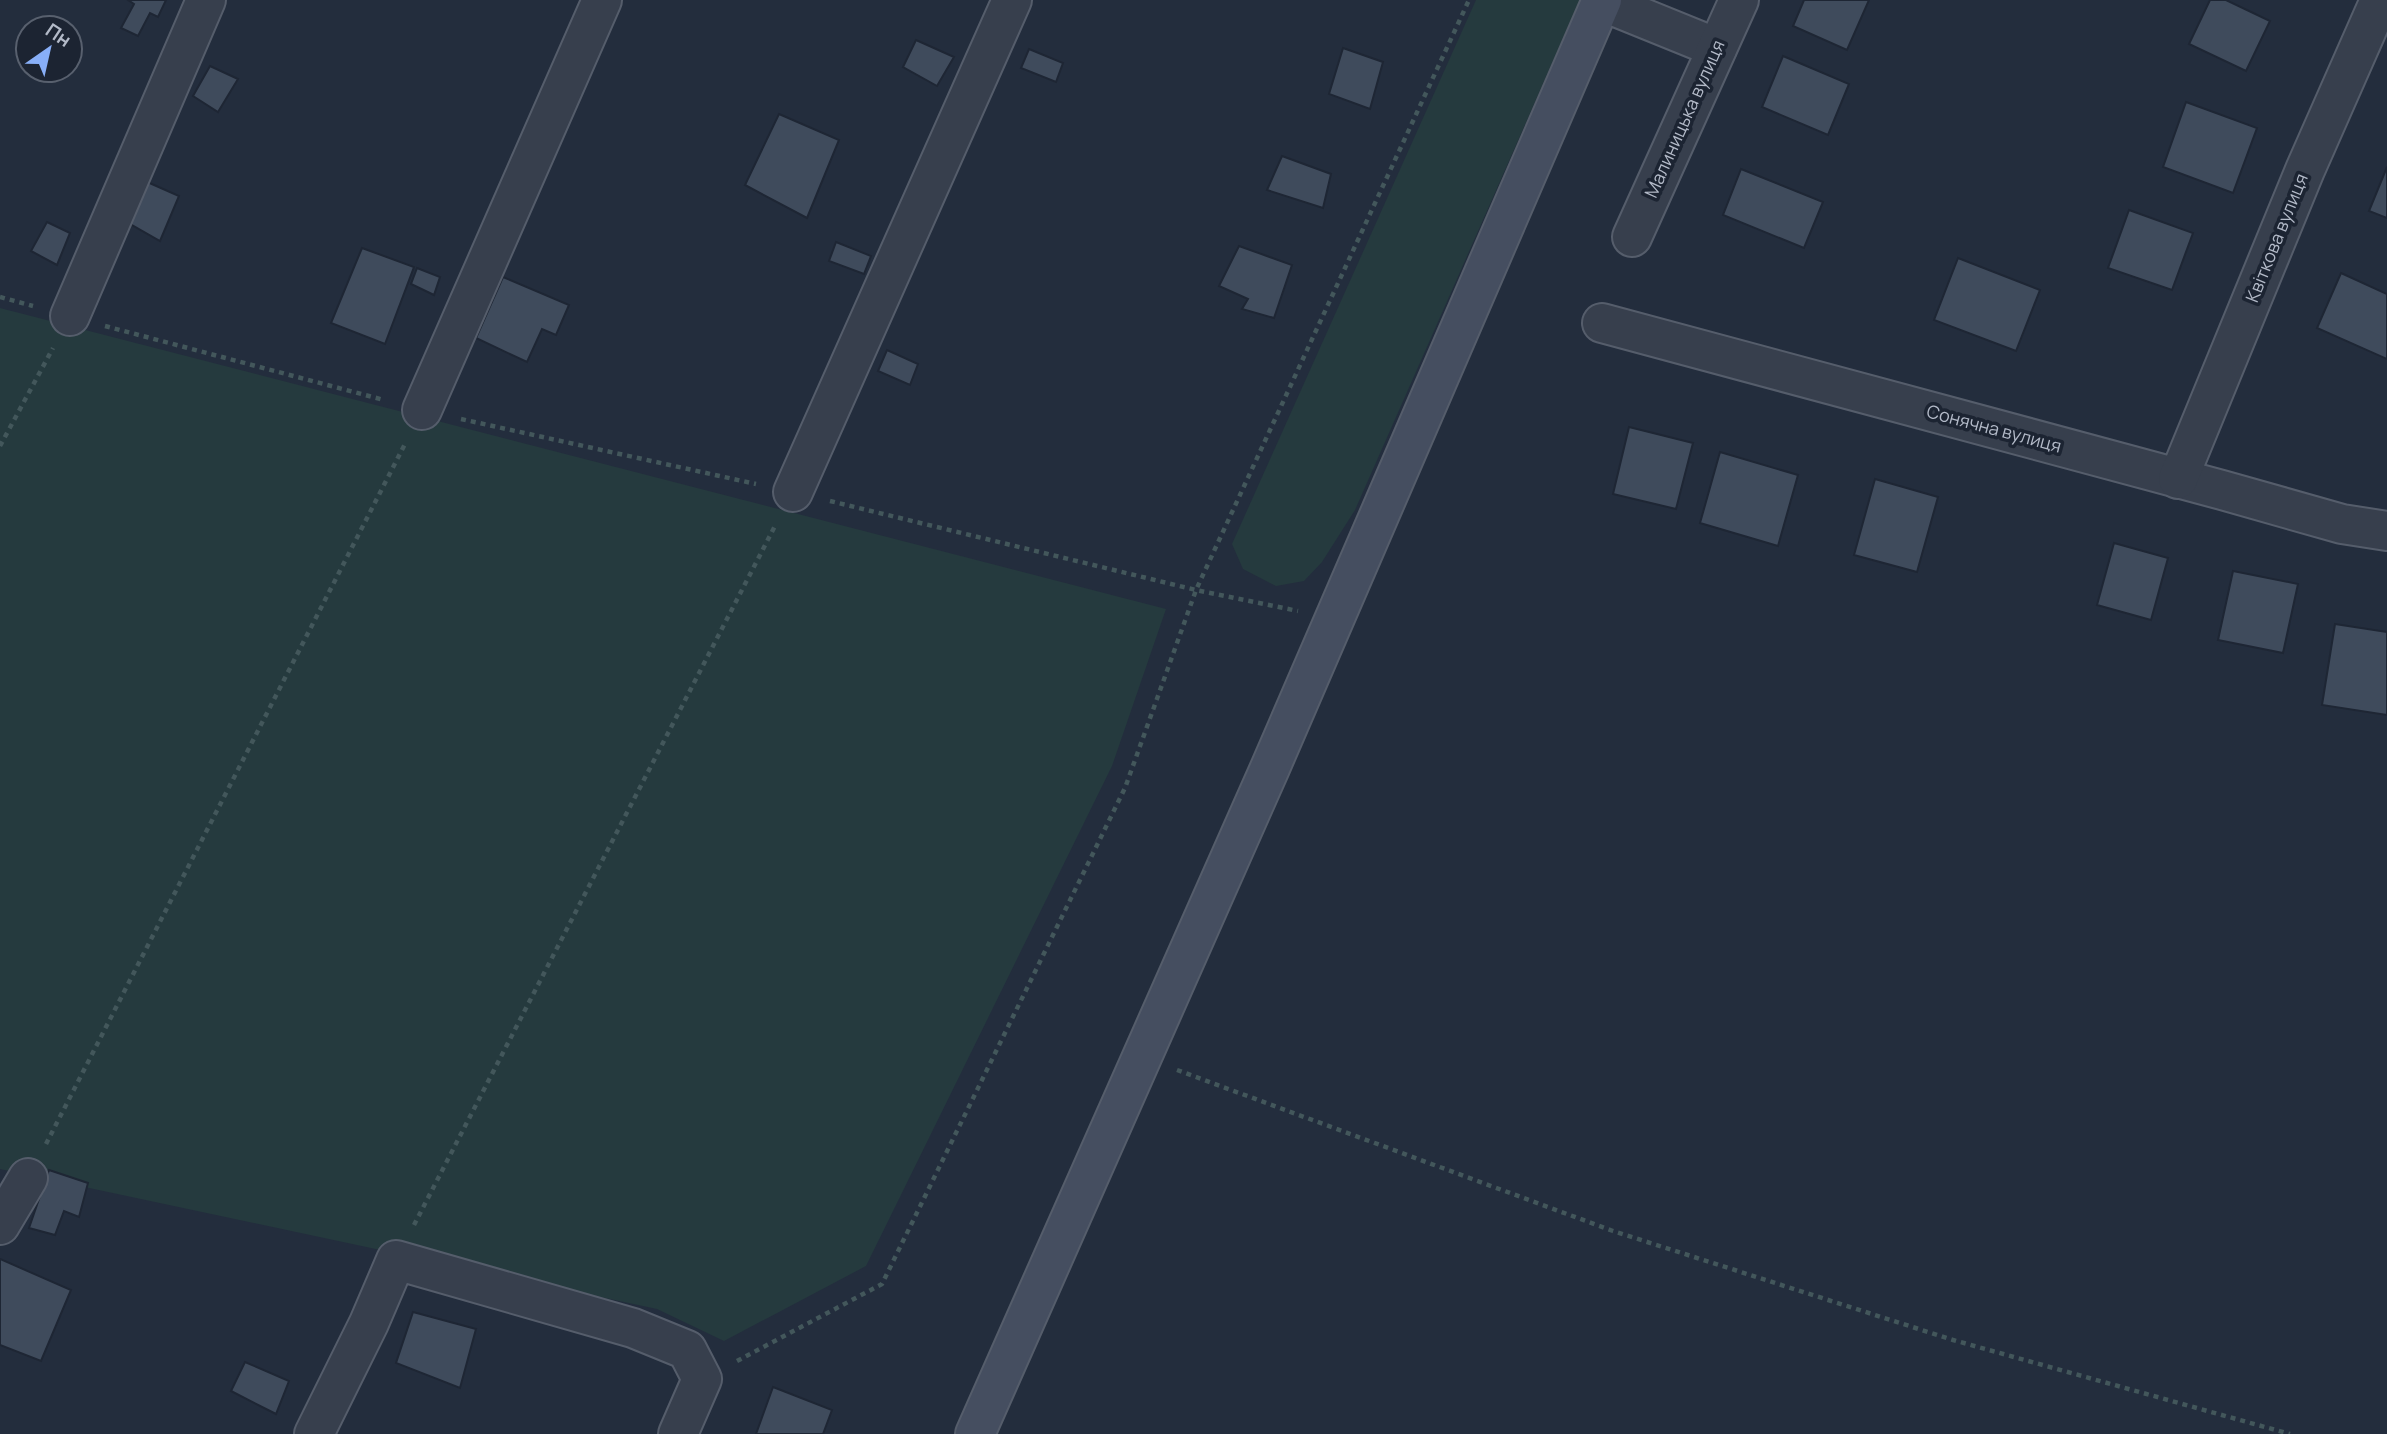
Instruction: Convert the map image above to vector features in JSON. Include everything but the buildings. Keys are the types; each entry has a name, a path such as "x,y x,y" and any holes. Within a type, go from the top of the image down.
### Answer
{"street":[{"path":"70,316 206,0"},
{"path":"422,410 601,0"},
{"path":"793,492 1012,0"},
{"path":"975,1434 1143,1056 1602,0 1717,47"},
{"name":"Малиницька вулиця","path":"1632,237 1739,0"},
{"name":"Квіткова вулиця","path":"2178,479 2305,170 2380,0"},
{"name":"Сонячна вулиця","path":"1602,323 2342,524 2387,531"},
{"path":"0,1225 28,1178"},
{"path":"314,1434 369,1323 396,1260 633,1328 687,1350 702,1380 678,1434"}],"path":[{"path":"702,1380 882,1284 1125,788 1196,590 1469,0"},
{"path":"0,297 422,410 793,492 1196,590 1334,619"},
{"path":"0,446 70,316"},
{"path":"28,1178 422,410"},
{"path":"396,1260 793,492"},
{"path":"1143,1056 1187,1075 1613,1231 1953,1340 2290,1434"}],"green space":[{"path":"1476,0 1580,0 1355,510 1322,562 1304,581 1276,586 1243,569 1232,544"},
{"path":"0,308 1166,609 1112,766 866,1266 724,1341 657,1309 0,1169"}]}
